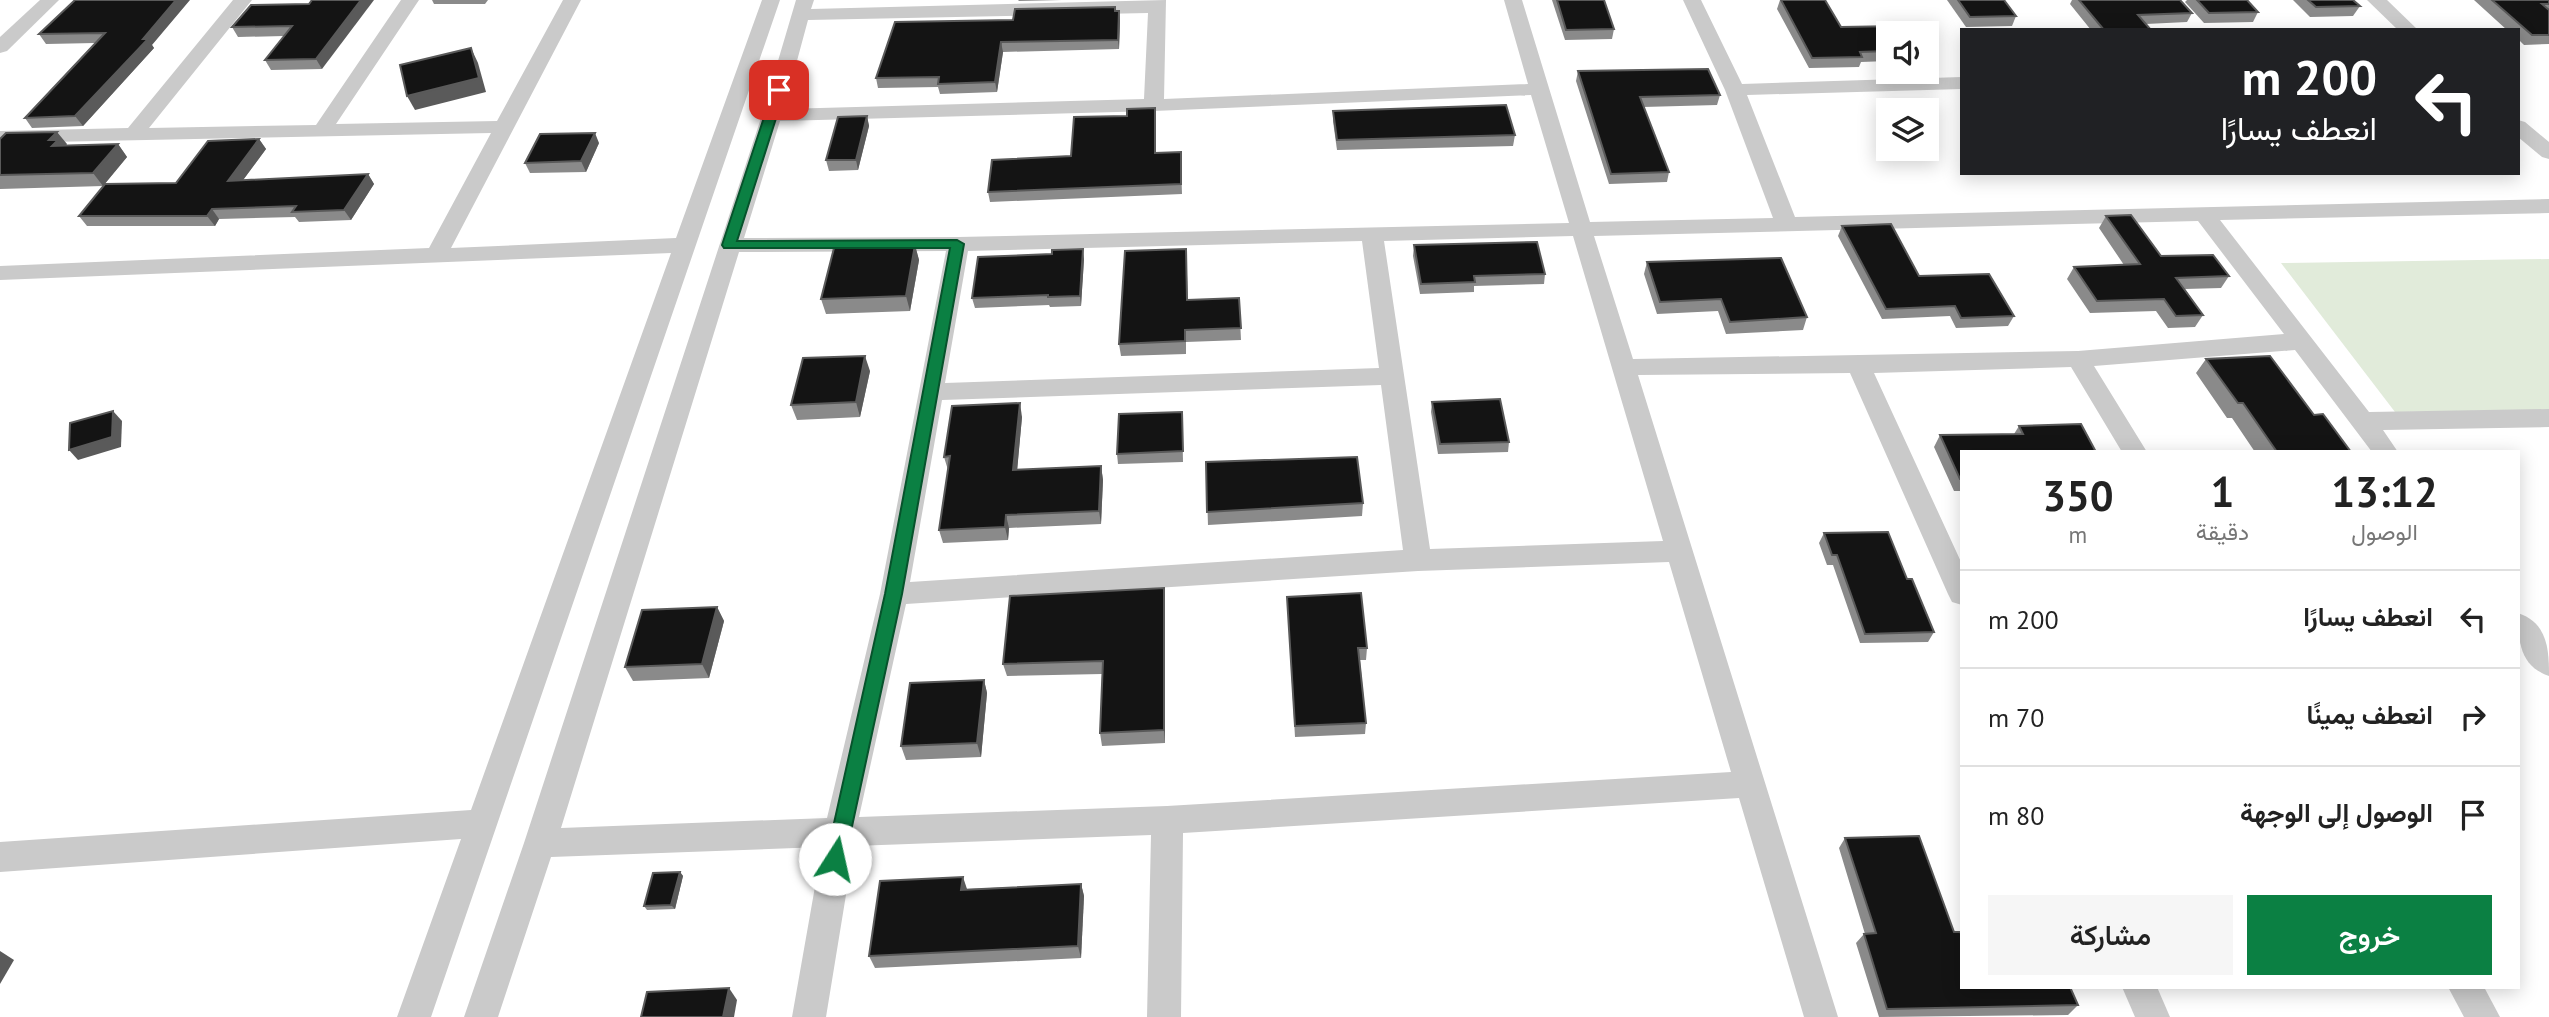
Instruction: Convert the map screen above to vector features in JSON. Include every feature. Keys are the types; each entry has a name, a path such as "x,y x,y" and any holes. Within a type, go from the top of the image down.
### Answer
{"street":[{"path":"0,47 50,0"},
{"path":"132,136 243,0"},
{"path":"321,132 410,0"},
{"path":"435,257 572,0"},
{"path":"414,1017 771,0"},
{"path":"1513,0 1821,1017"},
{"path":"1692,0 1735,90 1787,225"},
{"path":"2375,0 2407,28"},
{"path":"481,1017 540,843 772,115 803,8 1157,4 1154,105"},
{"path":"1735,90 1960,83"},
{"path":"772,115 1154,105 1539,89"},
{"path":"0,137 505,127"},
{"path":"2520,128 2549,153"},
{"path":"729,245 957,244 2549,206"},
{"path":"2205,215 2384,450"},
{"path":"1372,234 1419,560"},
{"path":"810,1017 840,832 894,594 957,244"},
{"path":"0,295 9,273 687,245"},
{"path":"1624,367 1858,365 2078,359 2302,341"},
{"path":"2078,359 2134,450"},
{"path":"1858,365 1960,590"},
{"path":"930,392 1392,376"},
{"path":"2362,421 2549,418"},
{"path":"894,594 1419,560 1680,551"},
{"path":"2520,627 2549,664"},
{"path":"540,843 1167,820 1750,785"},
{"path":"1164,1017 1167,820"},
{"path":"0,857 482,824"},
{"path":"2140,989 2153,1017"},
{"path":"2466,989 2483,1017"}],"green space":[{"path":"2549,259 2549,410 2395,412 2281,263"}],"building":[{"path":"75,0 176,0 143,39 148,39 75,116 25,118 105,33 39,34"},
{"path":"312,0 361,0 316,59 265,60 292,26 232,27 251,5 309,4"},
{"path":"1557,0 1604,0 1614,29 1566,30"},
{"path":"1781,0 1825,0 1841,27 1876,26 1876,51 1860,52 1862,57 1812,58"},
{"path":"1958,0 2004,0 2016,16 1970,17"},
{"path":"2079,0 2180,0 2192,13 2138,15 2149,28 2102,28"},
{"path":"2197,0 2247,0 2258,12 2209,13"},
{"path":"2308,0 2353,0 2360,6 2316,7"},
{"path":"2492,0 2549,0 2549,4 2542,4 2549,10 2549,35 2532,35"},
{"path":"1115,7 1115,11 1119,11 1118,40 1001,42 995,82 938,84 939,77 876,78 895,22 1013,20 1015,9"},
{"path":"471,48 479,78 407,96 400,65"},
{"path":"1708,69 1720,95 1640,97 1669,172 1611,174 1578,71"},
{"path":"1506,105 1515,135 1337,140 1333,111"},
{"path":"1155,108 1155,153 1181,152 1181,184 988,192 992,160 1071,156 1074,117 1127,116 1127,109"},
{"path":"867,116 856,160 826,160 838,117"},
{"path":"57,132 49,140 58,140 52,146 118,144 93,173 0,175 0,139 6,133"},
{"path":"595,133 581,161 525,163 540,134"},
{"path":"259,139 228,181 368,174 344,210 292,212 296,206 212,209 207,216 79,216 105,184 176,183 208,141"},
{"path":"2131,215 2161,256 2213,255 2229,276 2176,278 2203,315 2176,316 2164,299 2097,301 2074,267 2140,264 2106,216"},
{"path":"1891,224 1919,276 1989,274 2014,316 1961,318 1955,306 1886,309 1842,226"},
{"path":"1537,242 1545,274 1474,276 1475,282 1421,284 1414,245"},
{"path":"915,245 906,296 821,299 834,248"},
{"path":"1083,249 1080,296 972,298 978,257 1052,254 1052,250"},
{"path":"1186,249 1187,300 1239,298 1241,328 1185,330 1185,341 1119,344 1125,251"},
{"path":"1781,258 1807,317 1730,322 1721,299 1660,302 1647,262"},
{"path":"865,356 856,402 791,405 803,358"},
{"path":"2270,356 2314,415 2323,414 2350,450 2276,450 2243,403 2238,403 2206,359"},
{"path":"1500,399 1509,442 1440,444 1432,402"},
{"path":"1020,403 1013,470 1101,466 1099,511 1006,515 1005,527 939,530 950,456 944,457 952,406"},
{"path":"113,411 112,437 69,450 70,423"},
{"path":"1182,412 1183,451 1117,454 1119,414"},
{"path":"2081,424 2095,450 1960,450 1960,479 1940,435 2023,434 2019,426"},
{"path":"1357,457 1363,503 1207,512 1206,462"},
{"path":"1888,532 1907,579 1912,579 1934,632 1865,634 1837,555 1832,555 1824,533"},
{"path":"1164,588 1164,730 1100,733 1103,661 1003,664 1010,596"},
{"path":"1361,593 1367,648 1358,648 1366,723 1295,726 1287,597"},
{"path":"717,607 702,664 625,667 642,610"},
{"path":"984,680 977,743 901,746 910,683"},
{"path":"1919,836 1954,932 1960,932 1960,989 2071,989 2078,1005 1887,1009 1864,934 1876,933 1845,838"},
{"path":"680,872 671,905 644,906 653,873"},
{"path":"963,877 961,890 1081,884 1078,946 869,956 880,881"},
{"path":"729,988 723,1017 641,1017 647,992"}],"route":[{"path":"779,90 729,245 957,244 894,594 835,859"}]}
